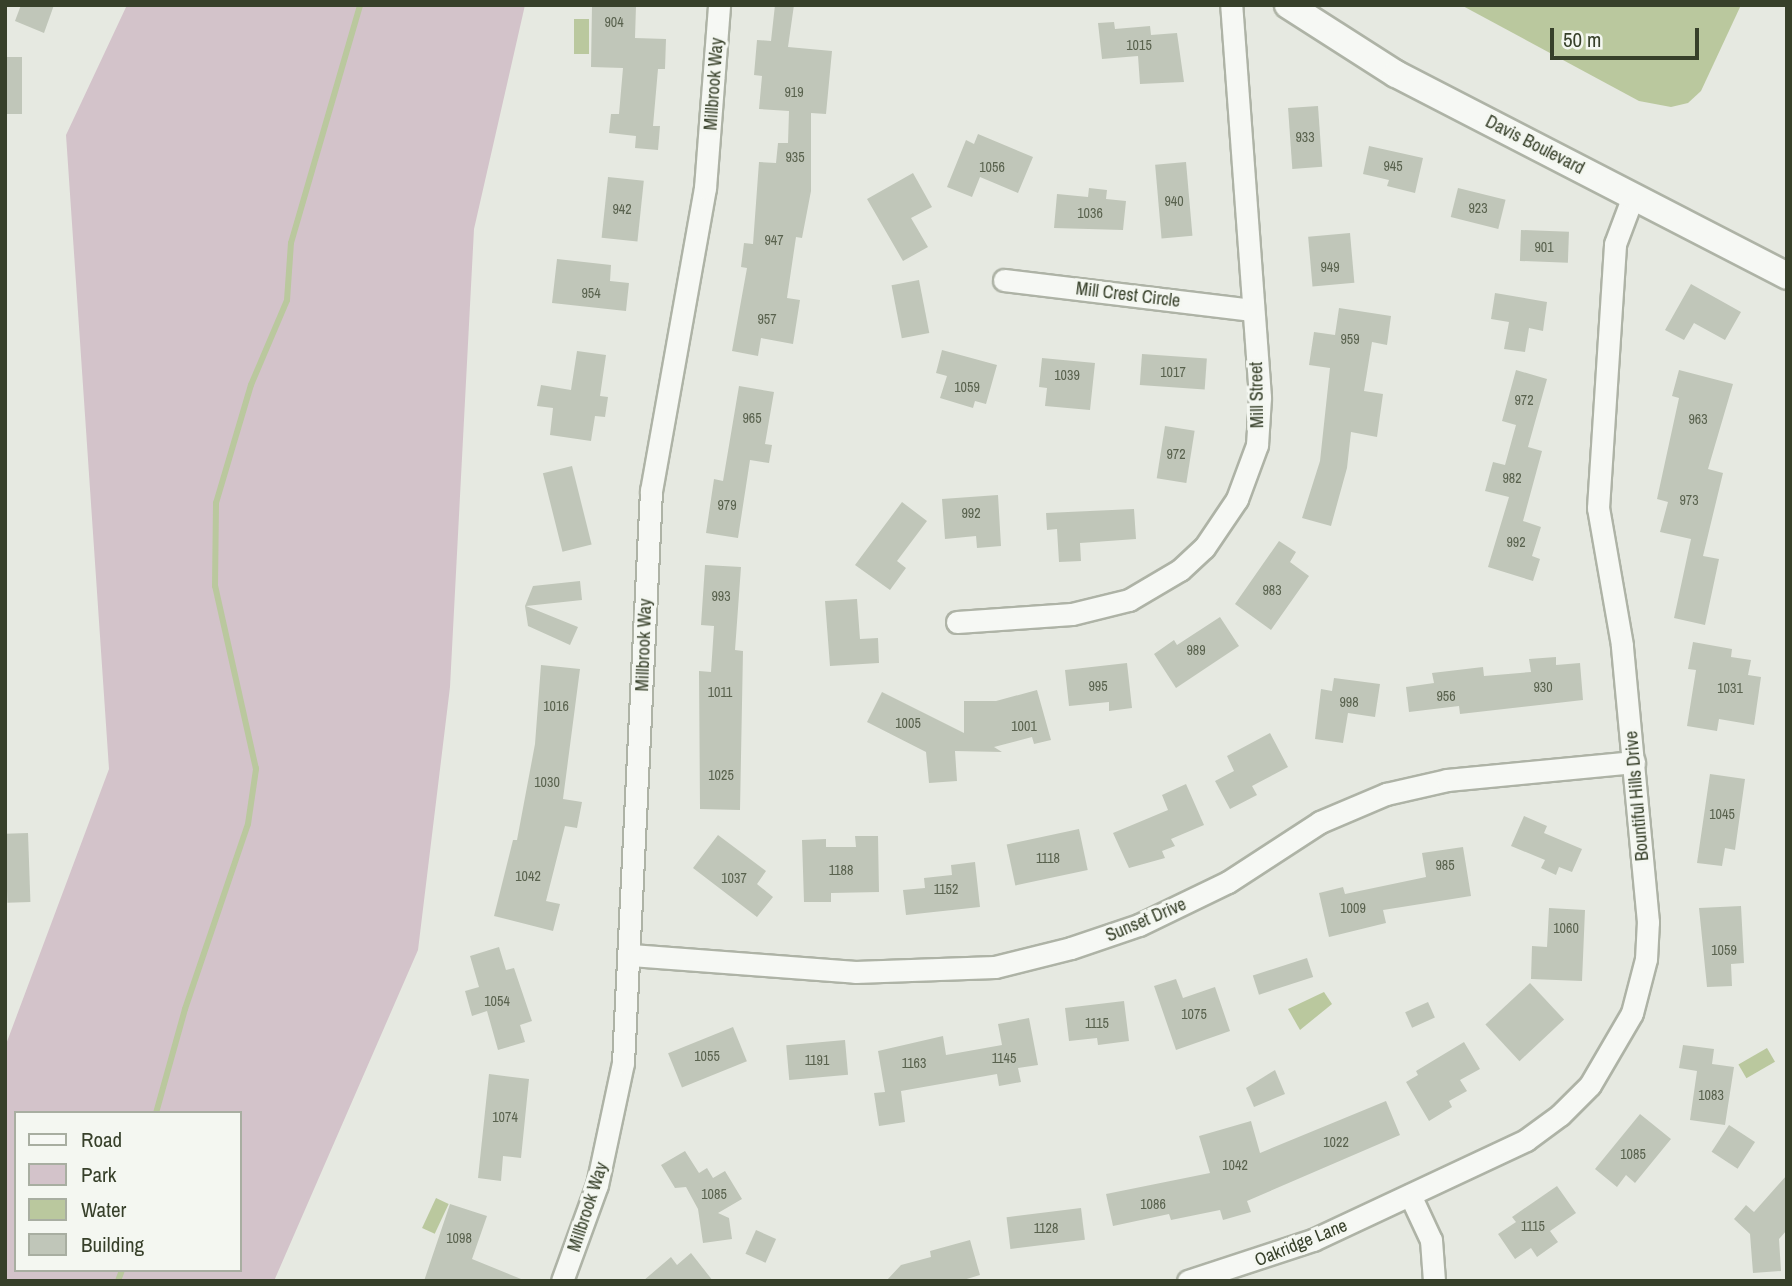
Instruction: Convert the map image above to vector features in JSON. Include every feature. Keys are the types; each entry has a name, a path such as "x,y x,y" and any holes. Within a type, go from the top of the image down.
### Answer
{"street":[{"name":"Millbrook Way","path":"562,1281 597,1185 617,1103 631,955 651,491 705,188 719,5"},
{"name":"Mill Street","path":"957,622 1017,620 1101,609 1154,588 1204,548 1237,499 1257,445 1260,397 1231,5"},
{"name":"Davis Boulevard","path":"1288,5 1359,54 1787,276"},
{"name":"Bountiful Hills Drive","path":"1410,1195 1543,1129 1590,1085 1624,1031 1639,994 1648,941 1634,762 1622,645 1598,508 1615,244 1633,196"},
{"name":"Mill Crest Circle","path":"1004,280 1252,310"},
{"name":"Sunset Drive","path":"631,955 855,972 995,967 1071,948 1139,925 1228,882 1320,822 1386,794 1447,780 1634,762"},
{"name":"Oakridge Lane","path":"1188,1281 1295,1247 1410,1195"},
{"path":"1410,1195 1431,1240 1434,1281"}],"green space":[{"path":"127,5 525,5 474,229 450,687 418,950 274,1281 5,1281 5,1047 109,769 66,135"}],"water":[{"path":"1461,5 1741,5 1701,91 1688,103 1671,107 1639,101"},
{"path":"574,19 589,19 589,54 574,54"},
{"path":"1324,992 1332,1004 1300,1030 1288,1009"},
{"path":"1767,1048 1775,1062 1746,1078 1738,1064"},
{"path":"436,1198 449,1204 435,1234 422,1228"}],"building":[{"path":"21,5 54,5 44,33 15,21"},
{"path":"592,5 636,6 635,38 666,39 665,69 658,69 653,126 660,126 658,150 635,148 636,136 609,133 611,114 619,114 623,68 591,67"},
{"path":"775,5 794,5 788,47 832,51 826,114 811,113 811,191 802,238 796,237 787,298 800,300 793,344 761,338 758,356 732,351 747,268 741,267 744,243 753,244 759,162 776,163 778,143 788,143 789,111 759,109 762,76 754,75 757,40 771,41"},
{"path":"1114,22 1115,29 1150,26 1151,35 1177,33 1184,82 1140,84 1138,56 1102,59 1098,23"},
{"path":"5,57 22,57 22,114 5,114"},
{"path":"1318,106 1322,167 1292,169 1288,108"},
{"path":"978,134 1033,157 1018,193 980,177 972,197 947,187 966,140 974,144"},
{"path":"1369,146 1423,158 1415,193 1387,186 1389,180 1363,174"},
{"path":"1186,162 1192,236 1162,238 1155,165"},
{"path":"913,173 932,207 911,218 928,247 903,261 867,199"},
{"path":"608,177 644,181 637,241 602,238"},
{"path":"1089,188 1107,190 1106,199 1126,201 1123,230 1054,228 1057,194 1088,197"},
{"path":"1458,188 1506,200 1498,229 1451,217"},
{"path":"1521,230 1569,232 1568,263 1520,261"},
{"path":"1350,233 1354,283 1313,286 1308,237"},
{"path":"557,259 611,265 610,281 629,283 626,311 552,303"},
{"path":"919,280 929,333 902,338 892,285"},
{"path":"1691,284 1741,312 1725,340 1694,323 1684,340 1665,330"},
{"path":"1495,293 1547,302 1543,331 1529,328 1525,352 1504,349 1509,322 1491,319"},
{"path":"1339,308 1391,316 1387,345 1372,342 1364,391 1383,394 1377,437 1351,432 1347,468 1331,526 1302,518 1320,461 1330,368 1309,365 1314,332 1335,335"},
{"path":"942,350 997,365 986,404 975,401 973,408 940,398 947,376 936,373"},
{"path":"577,351 606,355 600,396 608,397 605,417 595,416 591,441 550,435 553,408 537,406 541,385 571,390"},
{"path":"1142,354 1207,359 1205,389 1140,385"},
{"path":"1042,358 1095,363 1090,410 1045,406 1047,388 1039,387"},
{"path":"1516,370 1547,379 1528,447 1542,451 1523,521 1541,527 1532,556 1540,559 1533,581 1488,567 1509,497 1485,491 1493,462 1505,465 1516,425 1502,421"},
{"path":"1679,370 1733,384 1708,469 1723,473 1703,556 1719,559 1705,625 1674,618 1691,539 1660,532 1668,502 1657,499 1679,398 1672,396"},
{"path":"739,386 774,392 765,444 772,445 769,463 750,460 738,538 706,533 714,479 723,481"},
{"path":"1165,426 1195,431 1186,483 1157,478"},
{"path":"572,466 592,545 562,552 543,473"},
{"path":"998,495 1001,546 977,548 976,536 945,539 942,499"},
{"path":"902,502 927,521 897,561 906,568 890,590 855,565"},
{"path":"1134,509 1136,539 1080,543 1081,561 1059,562 1057,529 1047,530 1046,513"},
{"path":"1279,541 1296,552 1290,562 1309,576 1271,630 1235,604"},
{"path":"705,565 741,567 735,650 743,651 740,810 700,809 699,671 711,672 714,626 701,625"},
{"path":"580,581 582,600 526,606 578,627 570,645 528,626 525,606 533,586"},
{"path":"857,599 860,639 878,638 879,663 830,666 825,601"},
{"path":"1220,617 1239,646 1176,688 1154,654 1174,640 1177,645"},
{"path":"1693,642 1732,649 1731,657 1751,660 1748,675 1761,677 1754,725 1719,719 1717,731 1687,726 1696,670 1688,669"},
{"path":"1556,657 1556,665 1580,663 1583,700 1460,714 1459,706 1409,712 1406,687 1434,683 1432,673 1483,667 1484,676 1531,672 1529,659"},
{"path":"1127,663 1132,708 1109,711 1109,702 1069,706 1065,670"},
{"path":"541,665 580,669 563,799 582,802 577,828 565,826 546,901 560,904 553,931 494,916 513,840 517,840 535,744"},
{"path":"1334,678 1380,684 1375,717 1348,713 1343,743 1315,739 1321,689 1332,691"},
{"path":"1037,690 1051,740 1034,744 1032,737 994,747 1002,752 955,751 957,781 929,783 926,752 867,722 882,692 964,733 964,701 996,701"},
{"path":"1270,733 1288,767 1252,786 1257,795 1230,809 1215,781 1234,771 1227,756"},
{"path":"1710,774 1745,779 1735,850 1725,848 1722,866 1697,863"},
{"path":"1186,784 1204,825 1171,839 1175,846 1162,851 1165,858 1129,868 1113,833 1168,810 1162,795"},
{"path":"1524,816 1547,826 1544,833 1582,849 1572,872 1559,867 1556,875 1541,868 1545,860 1511,846"},
{"path":"1079,829 1088,870 1015,885 1007,844"},
{"path":"28,833 30,902 7,903 5,834"},
{"path":"718,835 766,871 757,884 773,897 757,917 693,868"},
{"path":"855,836 878,836 879,892 831,893 831,902 804,902 802,840 826,839 826,847 856,847"},
{"path":"1463,847 1471,896 1383,910 1386,923 1329,937 1319,893 1343,887 1345,894 1426,877 1422,853"},
{"path":"975,862 980,907 906,915 903,890 925,888 924,878 952,875 951,865"},
{"path":"1741,906 1744,963 1731,964 1732,986 1707,987 1699,908"},
{"path":"1549,908 1585,910 1582,981 1531,979 1532,946 1547,947"},
{"path":"499,947 506,970 514,968 532,1021 520,1025 525,1042 498,1050 487,1011 472,1016 465,991 479,987 470,956"},
{"path":"1307,958 1313,977 1259,995 1253,976"},
{"path":"1176,979 1183,998 1215,987 1230,1031 1176,1050 1154,986"},
{"path":"1530,983 1564,1020 1519,1061 1485,1025"},
{"path":"1124,1001 1129,1041 1098,1045 1097,1038 1069,1041 1065,1008"},
{"path":"1428,1002 1435,1018 1412,1028 1405,1012"},
{"path":"1029,1018 1038,1065 1018,1068 1021,1082 999,1086 997,1074 901,1091 905,1122 879,1126 874,1093 885,1092 878,1051 943,1036 946,1055 1002,1045 998,1024"},
{"path":"733,1027 747,1061 682,1088 668,1053"},
{"path":"845,1040 848,1075 789,1080 786,1045"},
{"path":"1464,1042 1480,1069 1460,1080 1467,1091 1449,1101 1452,1107 1429,1121 1406,1082 1418,1075 1416,1071"},
{"path":"1683,1045 1714,1049 1712,1064 1734,1067 1725,1125 1690,1120 1697,1071 1679,1068"},
{"path":"1275,1070 1285,1094 1254,1107 1246,1088"},
{"path":"489,1074 529,1079 521,1158 503,1156 501,1181 478,1178"},
{"path":"1386,1101 1400,1135 1247,1201 1251,1212 1223,1220 1220,1210 1171,1220 1169,1214 1113,1226 1106,1194 1210,1173 1199,1136 1251,1121 1260,1153"},
{"path":"1640,1114 1671,1139 1635,1183 1626,1175 1617,1187 1595,1169"},
{"path":"1729,1125 1755,1142 1738,1169 1712,1152"},
{"path":"685,1151 699,1173 707,1168 713,1178 725,1171 742,1199 718,1213 729,1218 732,1239 703,1243 698,1209 686,1187 675,1188 661,1165"},
{"path":"1787,1175 1787,1230 1779,1239 1781,1271 1753,1273 1750,1234 1734,1219 1746,1205 1754,1212"},
{"path":"1557,1186 1576,1213 1550,1231 1558,1242 1537,1257 1531,1248 1515,1259 1498,1234 1516,1222 1512,1217"},
{"path":"450,1204 487,1216 472,1259 526,1281 424,1281"},
{"path":"1081,1208 1085,1240 1010,1249 1007,1217"},
{"path":"756,1230 776,1239 766,1263 745,1254"},
{"path":"970,1240 980,1275 960,1281 886,1281 901,1265 931,1257 930,1251"},
{"path":"691,1253 713,1281 643,1281 671,1257 677,1265"}],"waterway":[{"path":"157,1111 185,1009 248,824 256,769 215,586 216,503 251,385 287,300 291,243 360,5"},
{"path":"118,1281 121,1272"}]}
